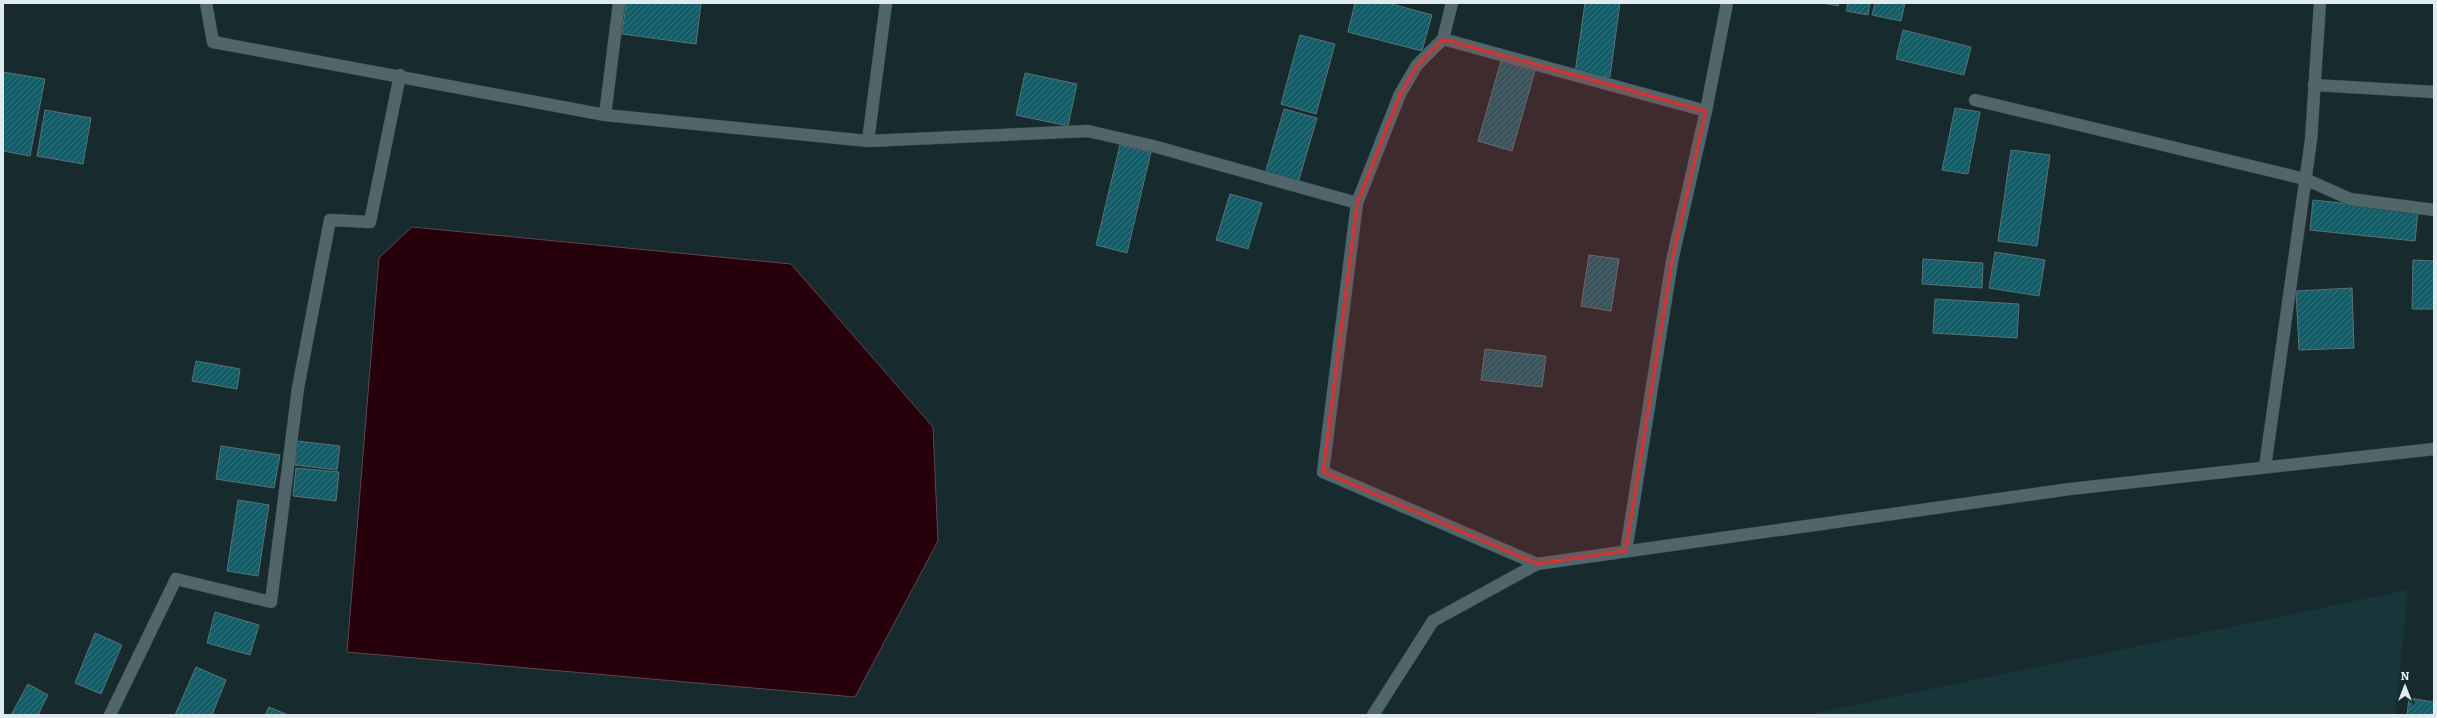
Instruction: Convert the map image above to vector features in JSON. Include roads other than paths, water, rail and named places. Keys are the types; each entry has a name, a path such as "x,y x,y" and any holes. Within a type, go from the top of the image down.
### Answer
{"street":[{"path":"206,3 213,42 400,75 605,115 868,141 1088,130 1153,146 1357,203"},
{"path":"605,115 619,3"},
{"path":"868,141 886,3"},
{"path":"1452,3 1444,39 1417,65 1400,94 1357,203 1323,472 1537,564"},
{"path":"1626,551 1672,261 1706,111 1727,3"},
{"path":"2266,467 2305,179 2320,3"},
{"path":"1444,39 1706,111"},
{"path":"110,715 176,579 271,602 298,388 330,220 370,222 400,75"},
{"path":"2314,85 2434,92"},
{"path":"1976,100 2305,179 2350,199 2434,210"},
{"path":"1372,715 1433,621 1537,564 2070,489 2434,449"}]}
